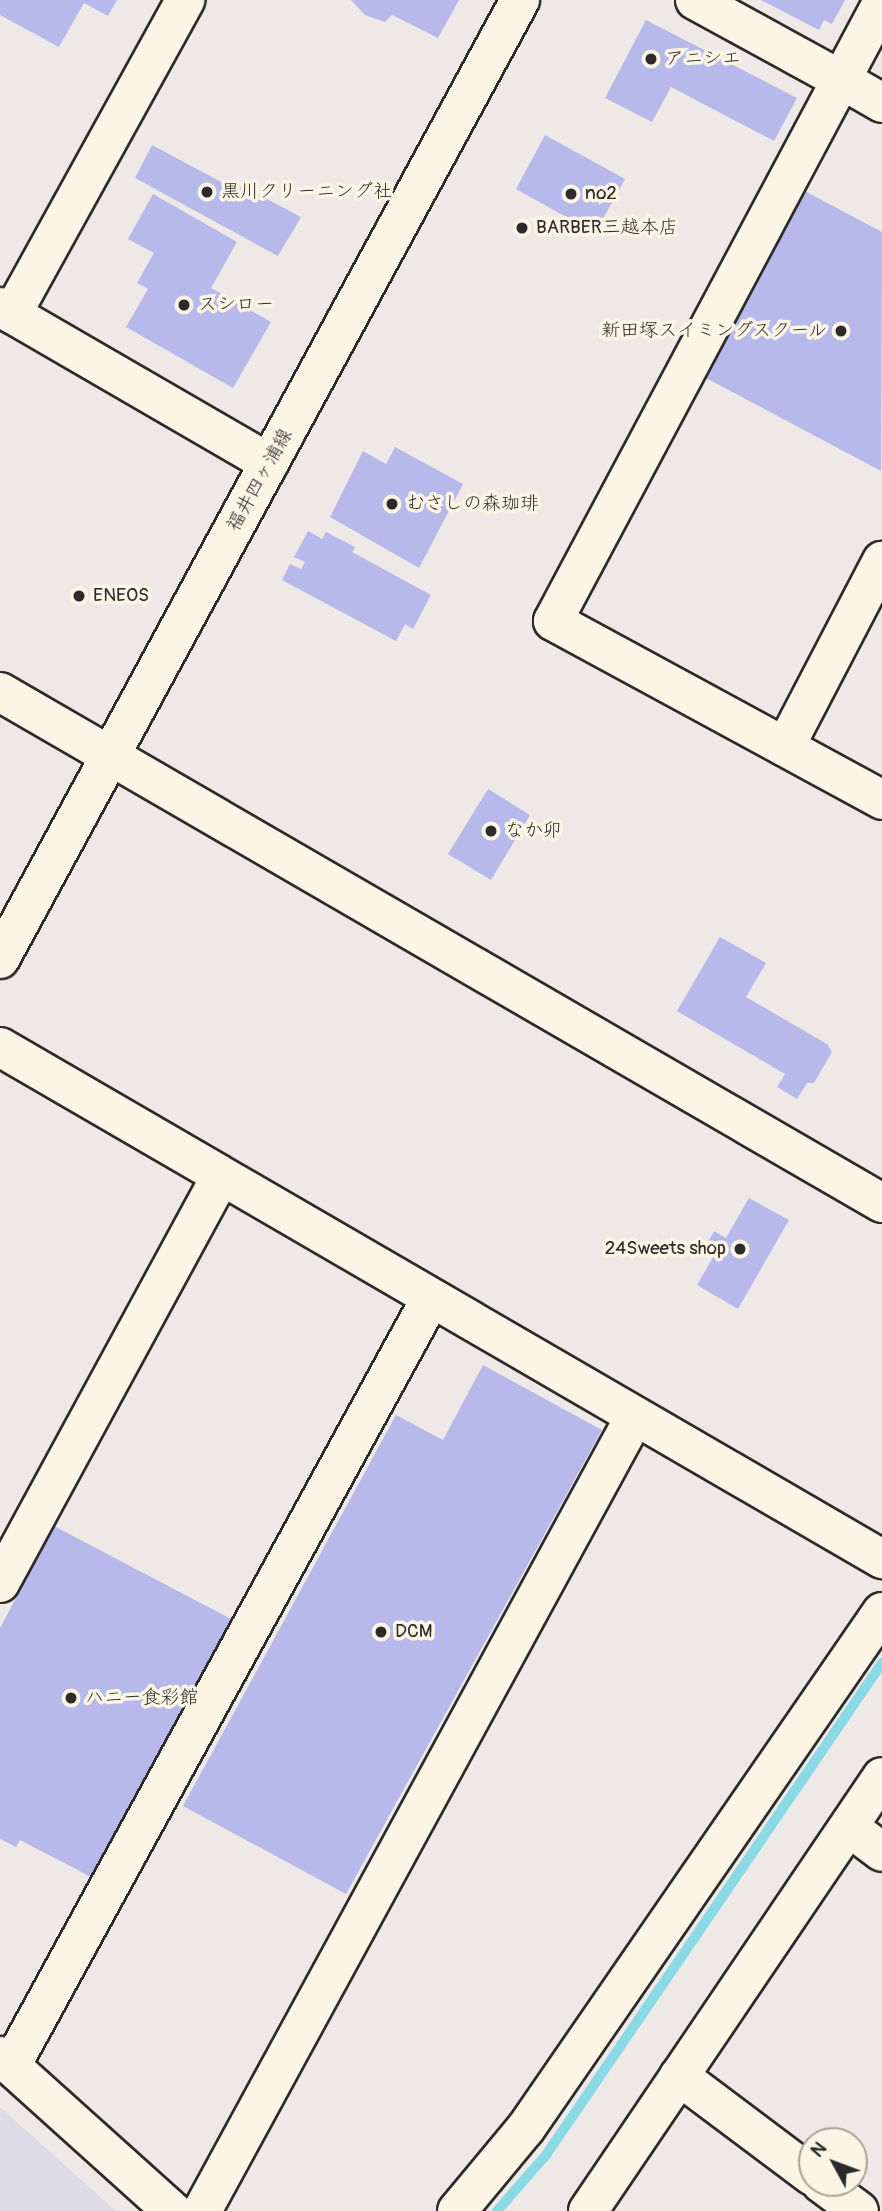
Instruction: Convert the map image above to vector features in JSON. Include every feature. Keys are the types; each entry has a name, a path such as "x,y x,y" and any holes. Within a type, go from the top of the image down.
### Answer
{"street":[{"path":"185,0 6,311 269,463"},
{"name":"福井四ヶ浦線","path":"0,959 520,0"},
{"path":"695,0 823,70"},
{"path":"882,3 553,621 882,800"},
{"path":"785,747 882,561"},
{"path":"0,692 882,1203"},
{"path":"0,1047 882,1559"},
{"path":"0,1583 221,1176"},
{"path":"172,2211 5,2061 431,1298"},
{"path":"202,2211 635,1416"},
{"path":"457,2211 526,2128 882,1612"},
{"path":"588,2211 882,1777"},
{"path":"849,1827 882,1852"},
{"path":"679,2076 798,2165"},
{"path":"840,2197 859,2211"}],"shaded area":[{"path":"0,2107 116,2211 0,2211"}],"building":[{"path":"0,0 117,0 108,16 84,3 59,47 0,15"},
{"path":"351,0 459,0 438,38 392,15 385,22 365,15"},
{"path":"761,0 845,0 832,24 824,20 819,30"},
{"path":"646,20 797,98 774,141 671,87 652,122 605,98"},
{"path":"545,135 625,179 595,233 516,189"},
{"path":"152,145 238,191 242,186 301,217 278,256 135,178"},
{"path":"803,190 882,232 881,471 704,377"},
{"path":"153,194 237,242 211,288 271,322 233,388 126,327 148,289 137,283 154,253 128,239"},
{"path":"395,447 463,484 419,568 330,517 363,451 386,464"},
{"path":"308,531 322,539 326,532 355,547 352,552 431,595 413,629 405,624 396,641 282,580 290,564 301,569 305,562 294,557"},
{"path":"488,789 530,815 491,880 448,854"},
{"path":"720,937 766,963 746,997 827,1044 832,1052 814,1083 807,1083 797,1099 777,1087 785,1074 677,1011"},
{"path":"749,1198 789,1220 738,1309 697,1285 712,1259 702,1253 714,1231 726,1238"},
{"path":"483,1365 602,1430 346,1894 183,1806 396,1415 443,1440"},
{"path":"54,1526 231,1619 95,1879 20,1840 16,1847 0,1839 0,1628"}],"waterway":[{"path":"497,2211 546,2155 882,1663"}],"place":[{"name":"アニシエ","path":"651,59"},
{"name":"黒川クリーニング社","path":"207,192"},
{"name":"no2","path":"571,194"},
{"name":"BARBER三越本店","path":"522,228"},
{"name":"スシロー","path":"184,305"},
{"name":"新田塚スイミングスクール","path":"841,331"},
{"name":"むさしの森珈琲","path":"392,504"},
{"name":"ENEOS","path":"79,596"},
{"name":"なか卯","path":"491,831"},
{"name":"24Sweets shop","path":"740,1249"},
{"name":"DCM","path":"381,1632"},
{"name":"ハニー食彩館","path":"71,1698"}]}
